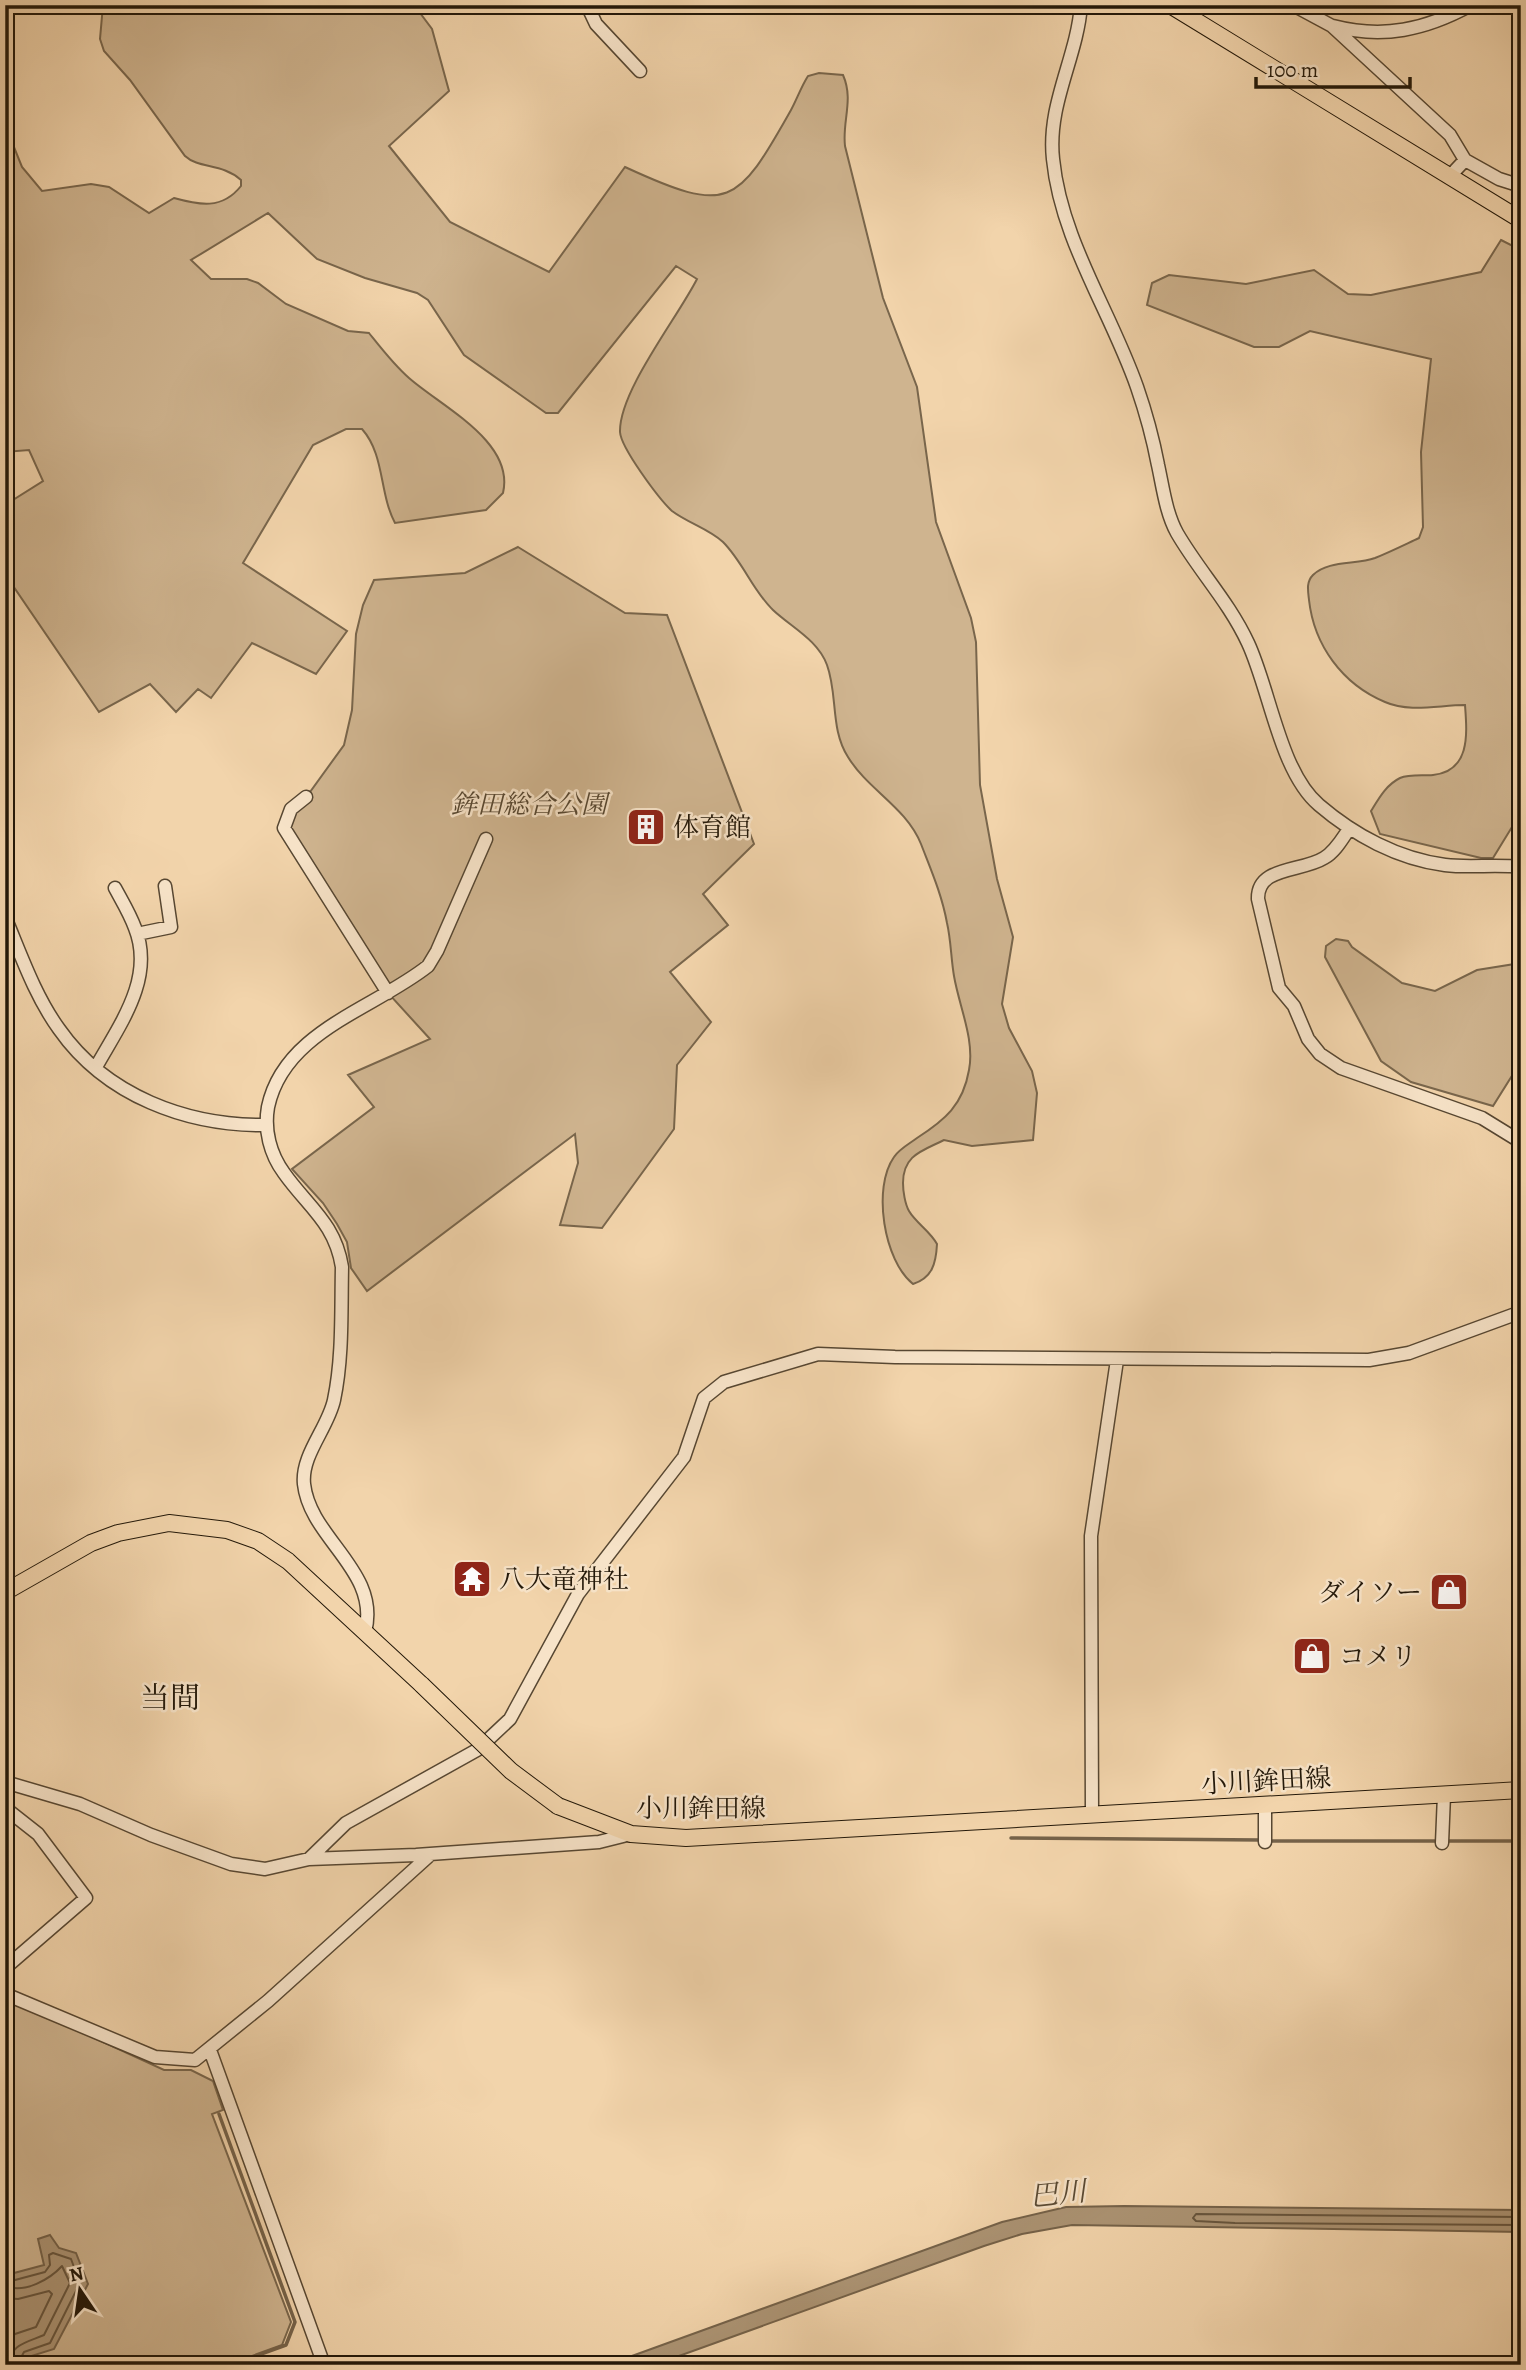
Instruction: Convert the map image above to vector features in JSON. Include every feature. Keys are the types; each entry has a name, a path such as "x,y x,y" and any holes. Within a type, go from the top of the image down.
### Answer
{"main road":[{"path":"1171,5 1521,220"},
{"name":"小川鉾田線","path":"5,1592 91,1543 154,1524 198,1524 243,1535 273,1550 365,1632 511,1771 558,1806 631,1834 686,1838 1521,1790"}],"street":[{"path":"587,5 596,24 640,71"},
{"path":"1081,5 1078,34 1060,87 1051,129 1059,201 1137,385 1176,532 1217,588 1247,640 1290,764 1317,803 1349,829 1415,860 1447,865 1521,867"},
{"path":"1293,5 1332,26 1450,135 1465,160 1499,179 1521,186"},
{"path":"1332,26 1389,33 1443,20 1471,5"},
{"path":"1450,176 1465,160"},
{"path":"306,797 290,809 284,828 388,993"},
{"path":"1349,829 1327,857 1310,865 1269,875 1261,884 1258,899 1279,988 1294,1006 1308,1039 1332,1063 1482,1118 1521,1142"},
{"path":"365,1632 368,1610 354,1572 313,1513 304,1482 305,1470 330,1418 339,1376 342,1267 339,1249 333,1232 277,1161 265,1125 277,1076 287,1064 312,1040 428,966 438,951 486,839"},
{"path":"137,934 171,927 165,886"},
{"path":"96,1067 138,985 141,968 137,934 115,888"},
{"path":"5,917 51,1018 69,1043 96,1067 129,1092 181,1115 232,1125 265,1125"},
{"path":"309,1859 346,1824 477,1750 503,1727 578,1594 684,1457 704,1398 724,1382 818,1354 1117,1360 1370,1360 1409,1353 1521,1312"},
{"path":"1092,1815 1091,1536 1117,1360"},
{"path":"5,1782 80,1804 152,1835 231,1864 265,1869 309,1859 431,1854 599,1842 631,1834"},
{"path":"1442,1840 1444,1794"},
{"path":"1265,1806 1265,1840"},
{"path":"5,1808 54,1852 86,1898 5,1968"},
{"path":"5,1994 156,2057 195,2060 210,2050 431,1854"},
{"path":"210,2050 324,2365"}],"green space":[{"path":"103,5 414,5 432,29 449,91 389,146 450,222 549,272 625,167 687,192 709,195 727,192 742,183 757,166 808,76 819,73 843,75 848,93 845,146 883,298 917,387 936,522 971,618 976,642 980,785 997,879 1013,937 1002,1004 1009,1028 1032,1071 1037,1093 1033,1140 972,1146 944,1140 915,1155 906,1166 903,1186 908,1208 937,1244 936,1258 925,1278 913,1284 903,1273 888,1242 883,1205 887,1170 894,1157 951,1110 962,1093 969,1070 968,1035 954,976 948,929 936,883 921,844 906,819 856,769 842,746 830,676 823,656 803,634 766,602 723,542 666,505 633,461 620,432 622,415 639,376 697,279 676,266 558,413 546,413 464,355 428,300 417,293 365,278 317,259 268,213 191,260 211,279 247,279 258,283 286,304 348,331 369,333 403,373 473,427 487,442 498,458 504,475 503,493 486,510 395,523 386,499 375,450 362,429 346,429 313,445 243,563 347,631 316,674 252,643 211,698 198,689 176,712 150,684 99,712 11,583 5,587 5,505 43,481 29,450 5,452 5,125 22,167 42,191 91,184 109,187 149,213 174,198 201,204 218,202 234,194 241,186 241,180 234,175 197,163 185,156 130,80 104,51 100,39"},
{"path":"1501,240 1521,250 1521,823 1512,827 1493,858 1481,858 1380,834 1371,811 1391,784 1404,777 1445,772 1460,758 1466,738 1465,705 1404,707 1385,702 1356,685 1343,674 1324,647 1312,617 1308,593 1309,581 1319,570 1375,558 1419,538 1423,527 1421,452 1431,359 1310,331 1279,347 1254,347 1147,305 1152,283 1169,275 1246,284 1314,270 1348,294 1371,295 1481,272"},
{"name":"鉾田総合公園","path":"518,547 625,613 667,615 754,844 703,894 728,925 670,972 711,1022 677,1065 674,1129 602,1228 560,1225 578,1163 575,1134 367,1291 351,1268 347,1242 337,1224 323,1203 292,1169 374,1107 348,1075 430,1039 388,993 284,828 344,745 352,710 356,634 363,605 374,580 465,573"},
{"path":"1336,939 1348,941 1352,947 1402,983 1435,991 1477,970 1521,963 1521,1070 1515,1071 1493,1106 1411,1082 1381,1061 1325,957 1326,946"},
{"path":"5,1997 164,2070 191,2070 213,2081 223,2110 212,2114 291,2322 282,2345 227,2365 5,2365"}],"water":[{"path":"1066,2207 1521,2210 1521,2232 1072,2225 1022,2234 984,2246 654,2365 607,2365 1002,2222"},
{"path":"50,2235 59,2248 76,2253 88,2284 54,2349 28,2357 22,2365 5,2365 5,2263 9,2262 14,2273 44,2265 38,2239"}],"waterway":[{"path":"1011,1838 1261,1840"},
{"path":"1269,1841 1521,1841"},
{"path":"219,2114 295,2322 286,2345 231,2365"}],"place":[{"name":"体育館","path":"646,827"},
{"name":"八大竜神社","path":"472,1579"},
{"name":"ダイソー","path":"1449,1592"},
{"name":"コメリ","path":"1312,1656"}],"district":[{"name":"当間","path":"170,1698"}],"water label":[{"name":"巴川","path":"1058,2194"}]}
